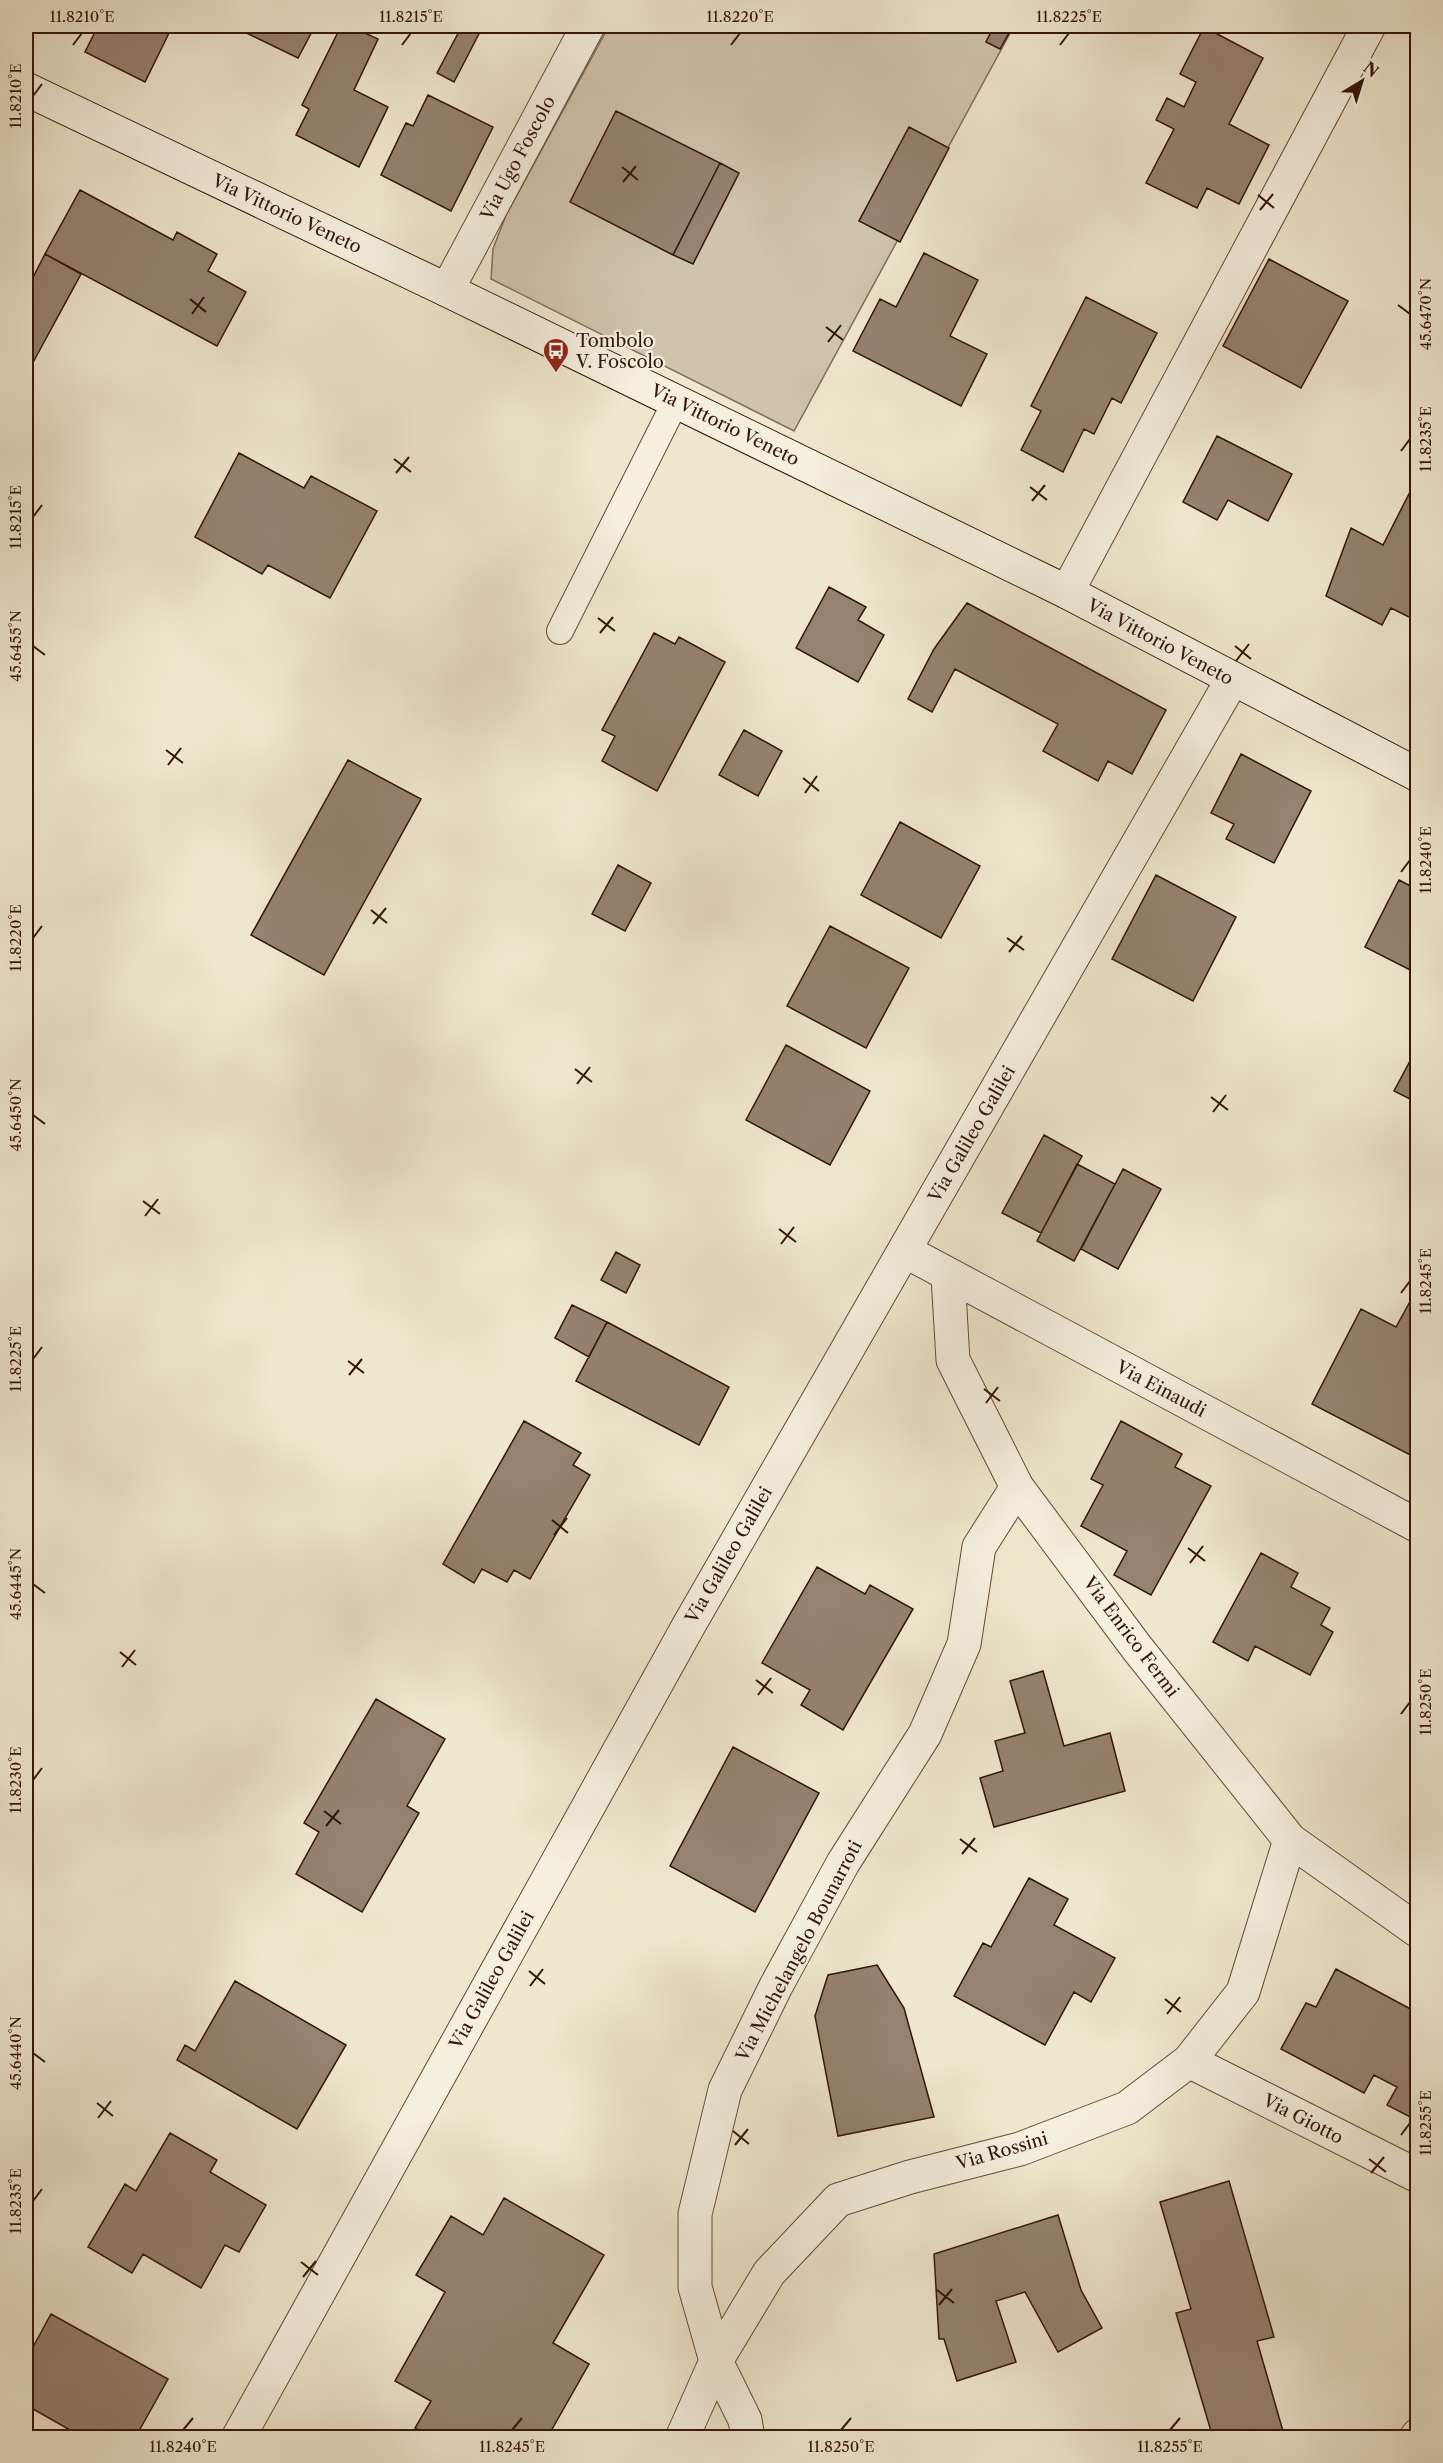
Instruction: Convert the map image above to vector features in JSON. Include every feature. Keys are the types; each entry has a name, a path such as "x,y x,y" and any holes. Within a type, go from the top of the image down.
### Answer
{"street":[{"name":"Via Ugo Foscolo","path":"447,290 588,26"},
{"path":"1067,592 1369,26"},
{"name":"Via Vittorio Veneto","path":"26,89 447,290 1067,592 1418,775"},
{"name":"Via Galileo Galilei","path":"238,2438 688,1625 906,1251 1232,680"},
{"name":"Via Einaudi","path":"906,1251 948,1276 1418,1526"},
{"name":"Via Enrico Fermi","path":"948,1276 952,1360 1017,1487 1137,1648 1290,1840 1418,1931"},
{"name":"Via Michelangelo Bounarroti","path":"748,2438 745,2420 716,2361 695,2287 695,2214 725,2090 776,1986 843,1863 925,1734 964,1644 980,1547 1017,1487"},
{"name":"Via Rossini","path":"682,2438 716,2361 769,2272 838,2200 910,2176 1020,2150 1127,2108 1189,2061 1244,1992 1290,1840"},
{"name":"Via Giotto","path":"1189,2061 1418,2176"}],"lane":[{"path":"560,631 676,401"}],"shaded area":[{"path":"609,26 1014,26 794,431 491,279 493,249 506,215"}],"building":[{"path":"98,26 163,26 171,29 145,82 85,52"},
{"path":"232,26 315,26 298,58"},
{"path":"341,26 350,26 378,39 354,90 388,107 359,167 296,135 309,109 302,105"},
{"path":"444,26 462,26 458,33"},
{"path":"462,26 483,26 454,82 437,73"},
{"path":"994,26 1013,26 1000,49 986,42"},
{"path":"1204,27 1263,58 1229,124 1269,145 1239,204 1207,188 1197,208 1146,183 1174,129 1156,120 1167,98 1184,107 1196,82 1180,74"},
{"path":"428,95 493,127 451,211 381,175 406,123 413,126"},
{"path":"616,111 720,163 673,255 570,202"},
{"path":"909,127 949,148 900,242 859,221"},
{"path":"720,163 739,173 693,264 673,255"},
{"path":"80,190 173,240 177,232 217,254 208,271 246,292 217,346 45,254"},
{"path":"924,253 978,280 950,336 987,354 961,406 853,351 880,299 896,307"},
{"path":"45,254 81,274 30,368 26,365 26,291"},
{"path":"1269,259 1348,301 1301,388 1223,346"},
{"path":"1086,297 1157,333 1121,403 1112,398 1094,434 1084,429 1063,472 1021,450 1041,411 1031,406"},
{"path":"1217,436 1292,474 1268,521 1228,500 1217,520 1183,502"},
{"path":"239,453 304,488 311,476 377,511 330,598 268,565 262,574 195,537"},
{"path":"1412,488 1418,491 1418,605 1411,618 1391,608 1382,625 1326,596 1351,528 1383,545"},
{"path":"829,587 866,607 858,620 884,635 858,682 796,648"},
{"path":"967,603 1166,710 1132,774 1108,761 1098,781 1043,751 1058,724 955,669 932,712 908,699 934,649"},
{"path":"654,633 675,644 679,637 725,662 657,791 602,761 615,736 602,730"},
{"path":"744,730 782,751 758,796 719,775"},
{"path":"1241,754 1311,791 1274,863 1226,839 1234,824 1211,813"},
{"path":"348,760 421,799 324,975 251,935"},
{"path":"900,822 980,866 941,938 861,895"},
{"path":"618,865 651,883 625,931 592,914"},
{"path":"1156,875 1236,917 1193,1001 1112,959"},
{"path":"1399,880 1418,890 1418,974 1365,947"},
{"path":"830,926 909,968 866,1048 787,1006"},
{"path":"786,1045 870,1091 830,1165 746,1120"},
{"path":"1418,1046 1418,1103 1394,1091"},
{"path":"1044,1135 1082,1156 1041,1233 1002,1213"},
{"path":"1077,1164 1115,1184 1074,1261 1037,1241"},
{"path":"1123,1169 1161,1189 1118,1269 1081,1249"},
{"path":"616,1252 640,1265 626,1293 601,1280"},
{"path":"1412,1298 1418,1301 1418,1459 1312,1404 1361,1309 1396,1327"},
{"path":"572,1305 607,1322 589,1357 555,1338"},
{"path":"607,1322 729,1387 699,1445 576,1381"},
{"path":"524,1421 581,1453 573,1465 590,1475 530,1579 514,1570 507,1582 482,1569 474,1583 443,1564"},
{"path":"1121,1421 1182,1454 1175,1467 1211,1486 1151,1595 1114,1575 1127,1551 1081,1526 1103,1485 1091,1479"},
{"path":"1261,1553 1298,1573 1291,1587 1330,1608 1321,1625 1333,1632 1310,1675 1255,1646 1248,1661 1213,1642"},
{"path":"817,1567 865,1594 870,1585 913,1609 843,1730 801,1705 810,1690 762,1663"},
{"path":"1043,1671 1064,1746 1110,1733 1125,1791 994,1827 980,1778 1003,1771 995,1741 1025,1733 1010,1681"},
{"path":"376,1699 445,1739 407,1806 419,1813 362,1912 296,1874 319,1832 304,1823"},
{"path":"733,1747 819,1793 755,1912 670,1866"},
{"path":"1029,1878 1068,1899 1054,1925 1115,1958 1091,2002 1074,1992 1045,2045 954,1996 983,1943 991,1947"},
{"path":"877,1965 904,2008 934,2117 838,2136 815,2016 828,1975"},
{"path":"1336,1969 1418,2013 1418,2121 1387,2105 1397,2087 1374,2075 1364,2093 1281,2049 1306,2003 1316,2007"},
{"path":"235,1981 346,2045 297,2129 177,2060 185,2045 195,2051"},
{"path":"170,2133 217,2160 210,2172 266,2205 239,2252 225,2245 201,2288 143,2254 132,2273 88,2247 125,2184 136,2191"},
{"path":"1229,2181 1274,2337 1257,2341 1285,2438 1213,2438 1176,2313 1191,2309 1160,2202"},
{"path":"504,2198 604,2255 553,2343 589,2364 547,2438 511,2438 504,2433 501,2438 431,2438 415,2428 431,2401 395,2381 445,2292 416,2275 451,2216 483,2235"},
{"path":"1058,2215 1081,2290 1102,2328 1058,2352 1025,2292 996,2301 1016,2362 957,2381 944,2339 939,2339 934,2254"},
{"path":"51,2314 168,2379 135,2438 84,2438 26,2405 26,2360"}],"place":[{"name":"Tombolo V. Foscolo","path":"556,374"}]}
